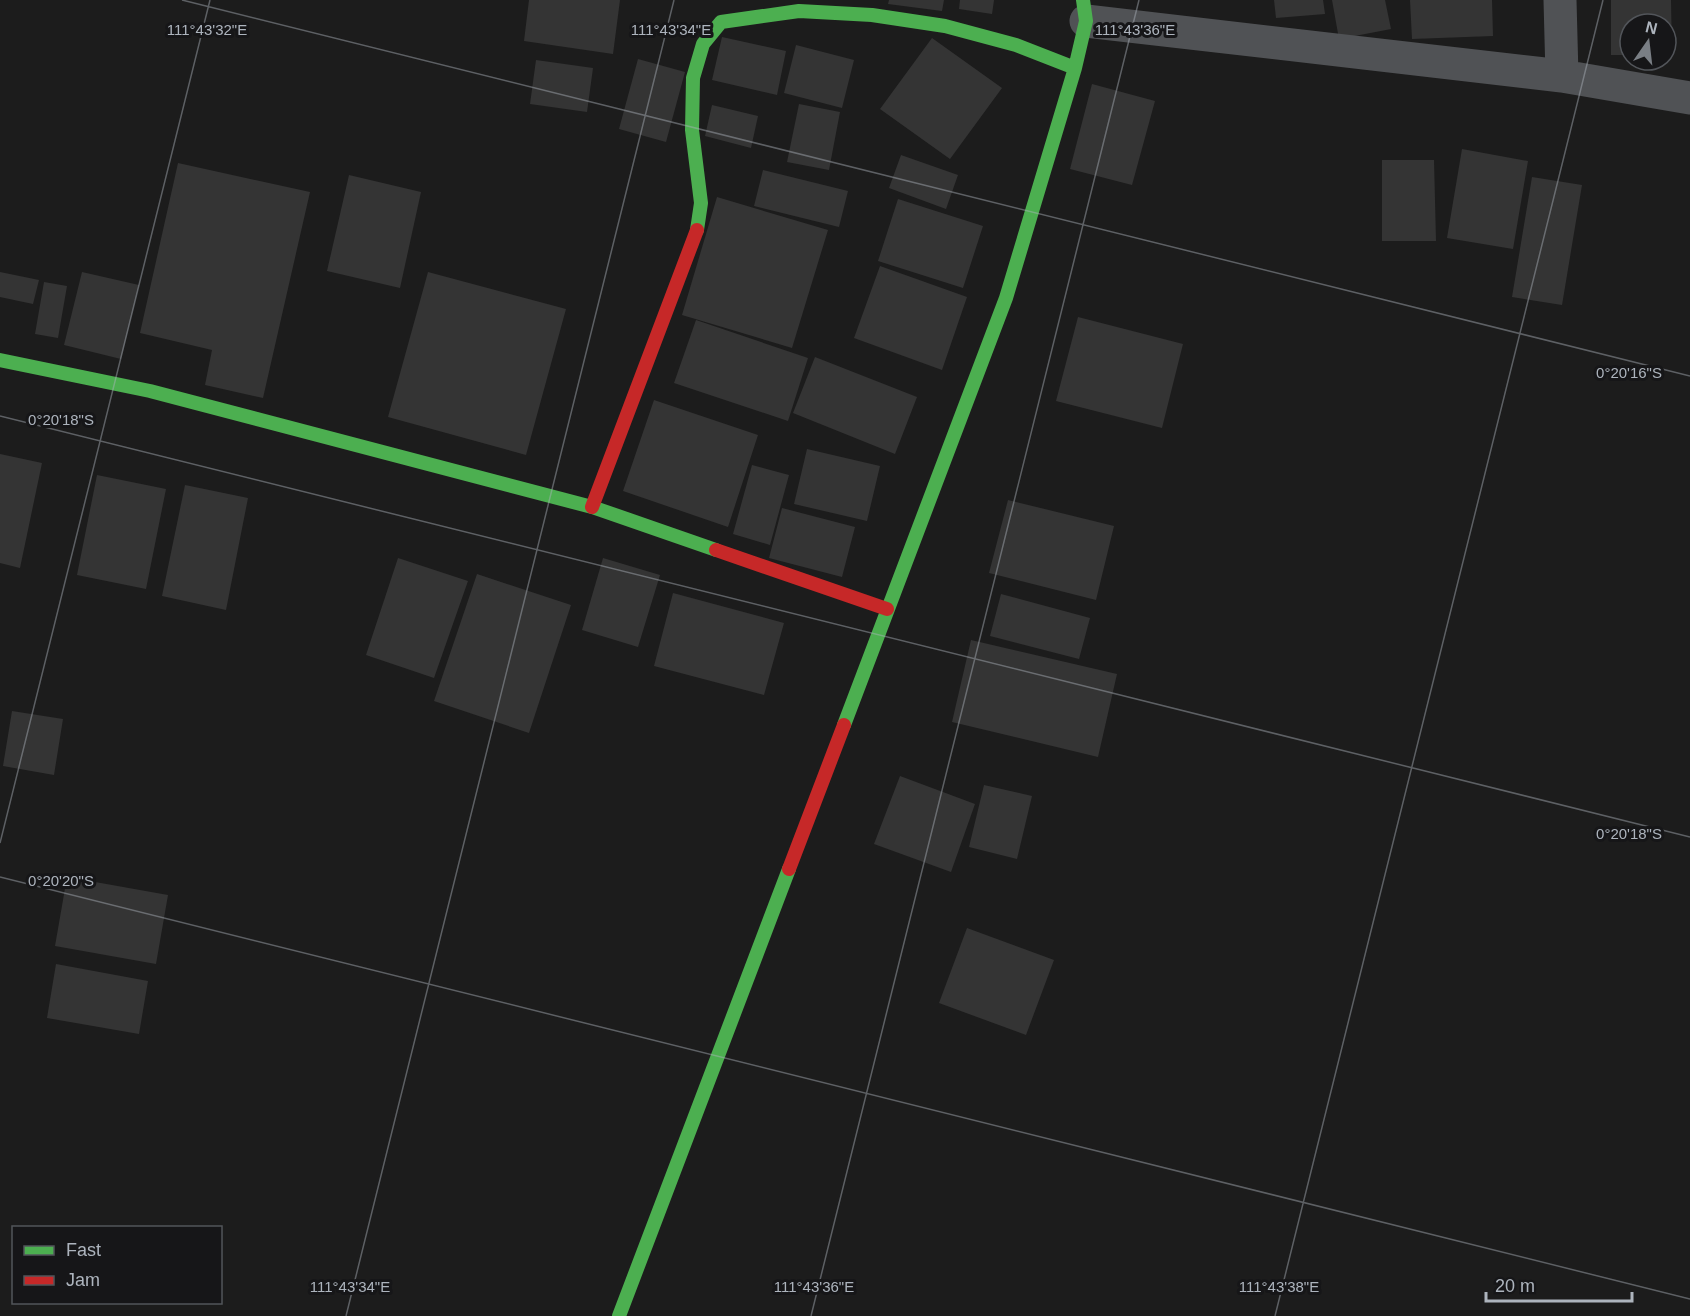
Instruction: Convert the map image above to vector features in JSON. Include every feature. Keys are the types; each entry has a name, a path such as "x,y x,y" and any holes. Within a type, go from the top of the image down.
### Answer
{"street":[{"path":"1560,0 1562,76"},
{"path":"619,1316 1006,298 1075,68 1085,10 1562,76 1690,98"},
{"path":"592,507 699,225 702,209 693,142 691,102 694,75 702,45 721,22 800,11 872,15 945,26 1016,45 1075,68"},
{"path":"0,360 150,391 390,452 592,507 887,609"}],"building":[{"path":"529,0 620,0 613,54 524,41"},
{"path":"889,0 944,0 942,11 888,4"},
{"path":"960,0 994,0 992,14 959,9"},
{"path":"1274,0 1323,0 1325,14 1276,18"},
{"path":"1332,0 1385,0 1391,29 1339,39"},
{"path":"1410,0 1492,0 1493,36 1412,39"},
{"path":"1611,0 1671,0 1671,12 1618,12 1618,55 1611,55"},
{"path":"722,37 786,51 777,95 712,80"},
{"path":"932,38 1002,88 950,159 880,109"},
{"path":"796,45 854,60 842,108 784,93"},
{"path":"638,59 685,72 666,142 619,129"},
{"path":"536,60 593,68 587,112 530,104"},
{"path":"1092,84 1155,101 1132,185 1070,169"},
{"path":"799,104 840,112 829,170 787,162"},
{"path":"712,105 758,116 751,148 705,136"},
{"path":"1462,149 1528,161 1513,249 1447,238"},
{"path":"901,155 958,175 946,209 889,188"},
{"path":"1382,160 1434,160 1436,241 1382,241"},
{"path":"178,163 310,192 263,398 205,385 212,350 140,333"},
{"path":"763,170 848,191 839,227 754,206"},
{"path":"349,175 421,192 400,288 327,271"},
{"path":"1532,177 1582,185 1562,305 1512,297"},
{"path":"717,197 828,230 792,348 682,315"},
{"path":"898,199 983,226 963,288 878,261"},
{"path":"880,266 967,297 942,370 854,338"},
{"path":"0,272 39,280 33,304 0,297"},
{"path":"82,272 139,285 121,359 64,345"},
{"path":"428,272 566,309 526,455 388,417"},
{"path":"44,282 67,286 58,338 35,334"},
{"path":"1078,317 1183,344 1162,428 1056,401"},
{"path":"696,320 808,358 788,421 674,383"},
{"path":"815,357 917,397 895,454 793,413"},
{"path":"654,400 758,435 728,527 623,491"},
{"path":"807,449 880,466 867,521 794,504"},
{"path":"0,454 42,463 20,568 0,563"},
{"path":"752,465 789,475 770,545 733,534"},
{"path":"97,475 166,489 146,589 77,575"},
{"path":"185,485 248,498 226,610 162,596"},
{"path":"1008,500 1114,526 1096,600 989,573"},
{"path":"782,508 855,527 842,577 769,558"},
{"path":"398,558 468,581 434,678 366,655"},
{"path":"603,558 660,575 638,647 582,630"},
{"path":"477,574 571,605 529,733 434,701"},
{"path":"673,593 784,623 764,695 654,666"},
{"path":"1001,594 1090,618 1079,659 990,636"},
{"path":"971,640 1117,674 1098,757 952,722"},
{"path":"12,711 63,719 54,775 3,766"},
{"path":"900,776 975,804 951,872 874,844"},
{"path":"984,785 1032,796 1017,859 969,847"},
{"path":"67,877 168,895 156,964 55,946"},
{"path":"967,928 1054,960 1026,1035 939,1003"},
{"path":"56,964 148,981 139,1034 47,1018"}],"traffic: fast":[{"path":"844,725 1006,298 1075,68 1086,21 1083,0"},
{"path":"697,230 701,203 692,130 693,78 703,44 721,22 799,11 872,15 945,26 1016,45 1075,68"},
{"path":"0,360 150,391 592,507 716,550"},
{"path":"619,1316 789,869"}],"traffic: jam":[{"path":"592,507 697,230"},
{"path":"716,550 887,609"},
{"path":"789,869 844,725"}]}
